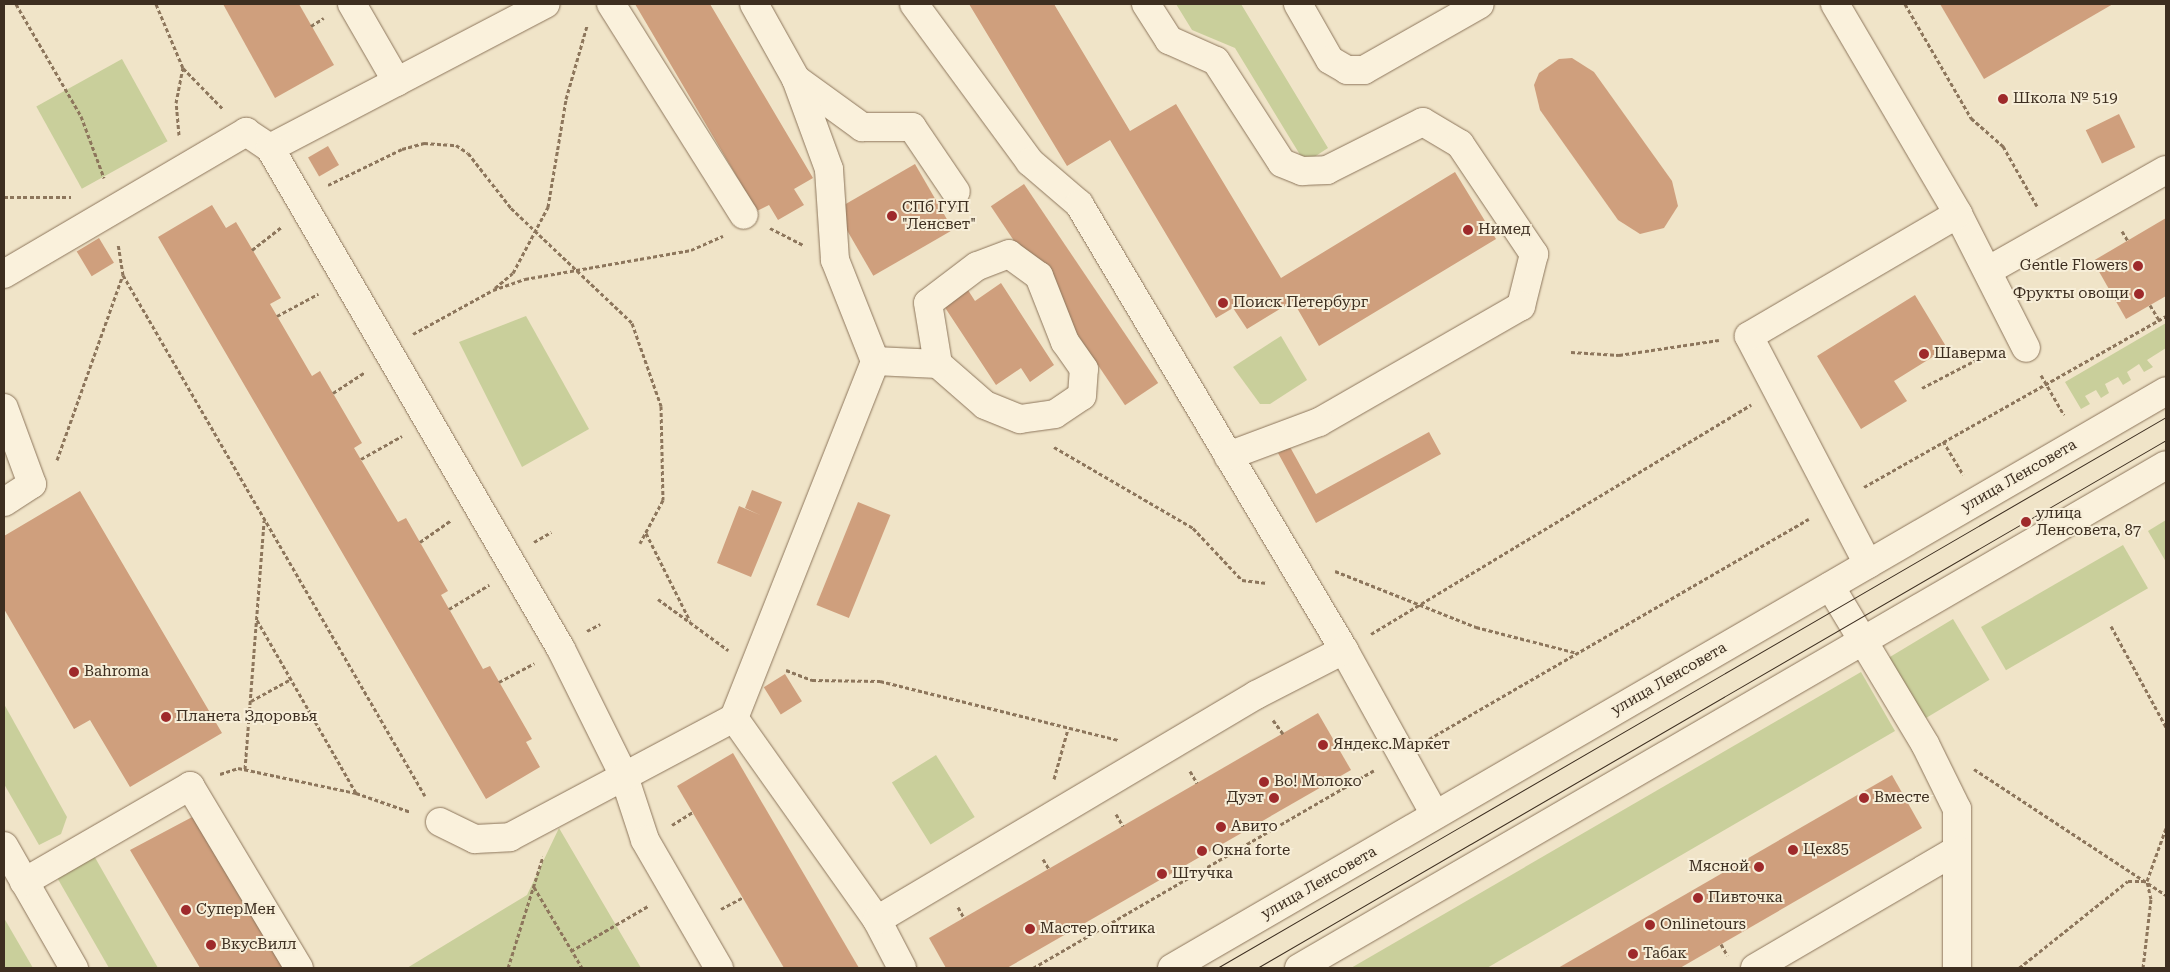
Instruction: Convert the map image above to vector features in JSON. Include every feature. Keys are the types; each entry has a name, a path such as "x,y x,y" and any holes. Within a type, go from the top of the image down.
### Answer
{"street":[{"path":"352,4 397,82"},
{"path":"270,148 546,4"},
{"path":"611,4 744,215"},
{"path":"440,822 475,839 495,841 556,813 734,718 757,664 875,360 835,260 829,169 796,79 754,4"},
{"path":"914,4 1030,162 1079,204 1289,563 1344,650 1403,753 1435,815"},
{"path":"1146,4 1169,40 1216,61 1282,163 1302,171 1327,170 1422,122 1460,144 1534,254 1521,306 1319,422 1228,456"},
{"path":"1298,4 1330,60 1347,70 1364,70 1480,4"},
{"path":"1835,4 1989,270 2016,344"},
{"path":"796,79 862,128 912,127 956,192"},
{"path":"4,274 246,132 270,148 345,279 430,420 561,649 624,776 645,840 719,968"},
{"path":"1989,270 2166,170"},
{"path":"1868,564 1749,336 1958,214"},
{"path":"875,360 938,364 985,405 1020,419 1055,414 1082,396 1084,369 1065,342 1039,276 1009,254 977,266 928,303 938,364"},
{"name":"улица Ленсовета","path":"1172,968 2166,391"},
{"path":"4,408 32,484 4,502"},
{"path":"1299,968 2166,465"},
{"path":"1830,586 1925,744 1957,810 1957,968"},
{"path":"877,920 1066,806 1256,695 1344,650"},
{"path":"734,718 877,920 902,968"},
{"path":"24,882 190,786 299,968"},
{"path":"4,846 74,968"},
{"path":"1755,968 1957,850"}],"path":[{"path":"16,4 81,116 103,176 118,208 123,275 52,473 32,484"},
{"path":"156,4 183,68 246,132"},
{"path":"1905,4 1971,118 2003,146 2053,235"},
{"path":"387,349 492,290 513,273 537,231 548,207 566,99 588,22"},
{"path":"182,171 176,103 183,68"},
{"path":"298,198 402,149 439,143 468,154 511,208 580,269 632,323 661,406 663,500 640,543"},
{"path":"4,197 79,197"},
{"path":"492,290 580,269 691,250 720,238 744,215 835,260"},
{"path":"123,275 440,822"},
{"path":"277,316 345,279"},
{"path":"2150,305 2159,320"},
{"path":"1033,968 2044,382 2166,316"},
{"path":"1571,352 1619,355 1749,336"},
{"path":"1922,388 2016,344"},
{"path":"2044,382 2067,420"},
{"path":"1344,650 1777,389"},
{"path":"1020,419 1052,446 1192,528 1242,580 1308,594"},
{"path":"361,459 430,420"},
{"path":"246,770 264,520"},
{"path":"646,532 691,623"},
{"path":"1289,563 1312,562 1476,627 1577,653"},
{"path":"449,609 515,569"},
{"path":"658,599 691,623 757,664 812,680 880,681 1068,729 1120,740 1136,766"},
{"path":"257,620 356,793"},
{"path":"2111,626 2166,727"},
{"path":"499,682 561,649"},
{"path":"251,701 291,679"},
{"path":"1066,806 1054,779 1068,729"},
{"path":"1925,744 1939,747 2166,894"},
{"path":"190,786 238,768 356,793 440,822"},
{"path":"508,968 556,813"},
{"path":"2143,968 2151,899 2147,881 2166,828"},
{"path":"2019,968 2128,881 2147,881"},
{"path":"534,887 570,951 582,968"},
{"path":"570,951 676,893"}],"green space":[{"path":"1176,4 1241,4 1328,148 1305,163 1235,48 1192,30"},
{"path":"122,59 168,141 82,189 36,107"},
{"path":"526,316 589,429 522,467 459,342"},
{"path":"2166,323 2166,348 2147,360 2153,367 2144,372 2139,364 2127,372 2131,380 2123,385 2118,377 2105,384 2109,393 2101,398 2096,390 2085,396 2090,404 2081,409 2065,382"},
{"path":"1281,336 1307,380 1270,404 1260,404 1233,367"},
{"path":"2166,520 2166,562 2148,531"},
{"path":"2123,545 2148,588 2006,670 1981,627"},
{"path":"1953,619 1990,680 1923,720 1886,659"},
{"path":"1861,672 1895,731 1487,968 1351,968"},
{"path":"4,704 67,817 61,834 39,845 4,784"},
{"path":"936,755 975,817 931,844 892,783"},
{"path":"559,828 641,968 407,968 527,895"},
{"path":"93,854 158,968 109,968 55,874"},
{"path":"4,918 33,968 4,968"}],"building":[{"path":"223,4 299,4 334,65 275,98"},
{"path":"635,4 710,4 813,178 794,189 804,205 778,220 769,205 757,211"},
{"path":"969,4 1054,4 1130,131 1176,104 1281,278 1455,172 1496,239 1319,346 1293,301 1247,329 1233,308 1216,318 1110,140 1067,166"},
{"path":"1940,4 2113,4 1984,79"},
{"path":"1572,58 1594,72 1672,181 1678,206 1664,228 1640,234 1618,220 1540,110 1534,85 1539,73 1559,59"},
{"path":"2119,114 2135,147 2102,163 2086,130"},
{"path":"328,146 339,165 319,177 308,158"},
{"path":"915,164 953,230 873,276 835,210"},
{"path":"1024,184 1158,383 1125,405 991,206"},
{"path":"212,205 226,228 236,222 281,298 270,304 312,376 320,371 362,443 354,448 398,522 406,518 448,591 441,595 483,669 490,666 532,739 526,742 540,767 486,799 158,237"},
{"path":"2166,218 2166,296 2126,319 2093,261"},
{"path":"99,238 114,263 92,276 77,251"},
{"path":"1001,283 1054,365 1030,382 1021,368 996,385 942,303 966,287 975,301"},
{"path":"1915,295 1947,348 1894,381 1907,401 1861,429 1817,356"},
{"path":"1429,432 1441,454 1316,523 1278,453 1290,447 1316,494"},
{"path":"752,490 782,502 751,577 717,563 739,506 760,515 745,508"},
{"path":"80,491 222,733 130,787 90,720 74,729 4,609 4,536"},
{"path":"858,502 890,515 849,618 816,605"},
{"path":"785,674 802,701 781,714 764,687"},
{"path":"1318,713 1351,770 1007,968 946,968 929,938"},
{"path":"733,753 859,968 784,968 677,786"},
{"path":"1892,775 1922,828 1680,968 1558,968"},
{"path":"196,815 283,968 200,968 130,850"}],"tram line":[{"path":"1217,968 2166,417"},
{"path":"1257,968 2166,440"}],"place":[{"name":"Школа № 519","path":"2003,99"},
{"name":"СПб ГУП \"Ленсвет\"","path":"892,216"},
{"name":"Нимед","path":"1468,230"},
{"name":"Gentle Flowers","path":"2138,266"},
{"name":"Фрукты овощи","path":"2139,294"},
{"name":"Поиск Петербург","path":"1223,303"},
{"name":"Шаверма","path":"1924,354"},
{"name":"улица Ленсовета, 87","path":"2026,522"},
{"name":"Bahroma","path":"74,672"},
{"name":"Планета Здоровья","path":"166,717"},
{"name":"Яндекс.Маркет","path":"1323,745"},
{"name":"Во! Молоко","path":"1264,782"},
{"name":"Дуэт","path":"1274,798"},
{"name":"Вместе","path":"1864,798"},
{"name":"Авито","path":"1221,827"},
{"name":"Цех85","path":"1793,850"},
{"name":"Окна forte","path":"1202,851"},
{"name":"Мясной","path":"1759,867"},
{"name":"Штучка","path":"1162,874"},
{"name":"Пивточка","path":"1698,898"},
{"name":"СуперМен","path":"186,910"},
{"name":"Onlinetours","path":"1650,925"},
{"name":"Мастер оптика","path":"1030,929"},
{"name":"ВкусВилл","path":"211,945"},
{"name":"Табак","path":"1633,954"}]}
